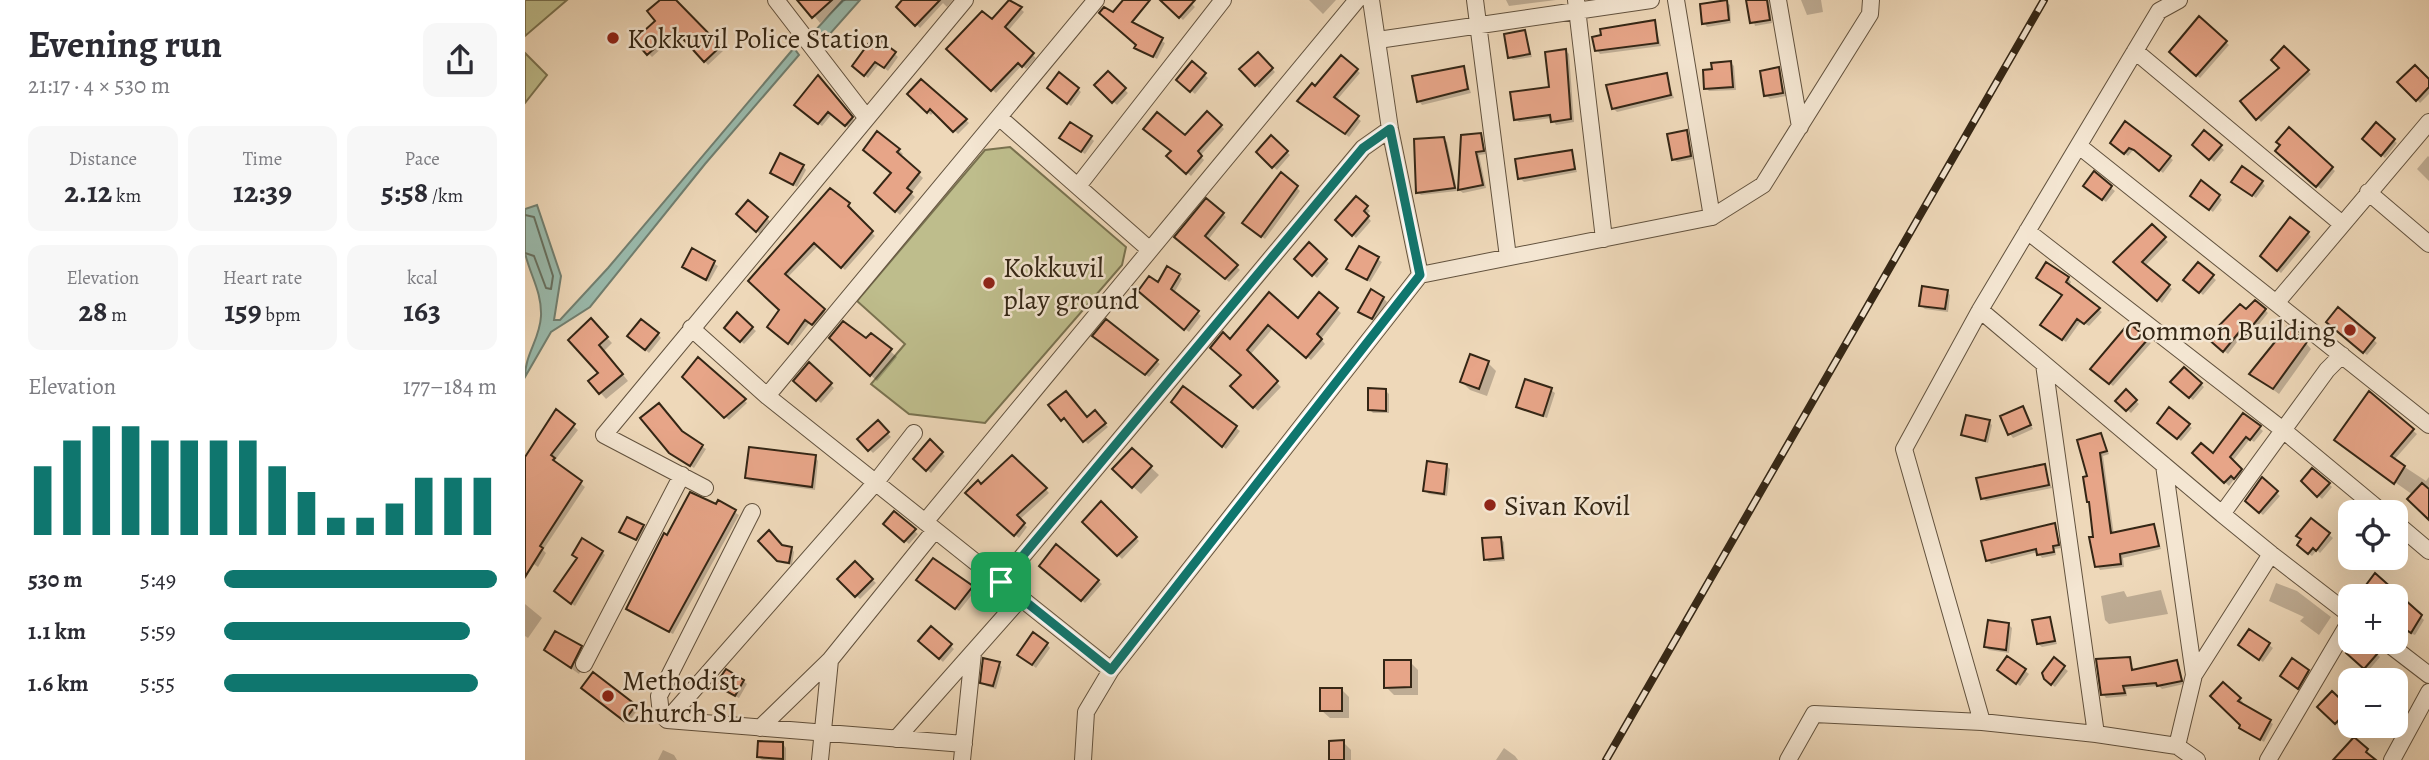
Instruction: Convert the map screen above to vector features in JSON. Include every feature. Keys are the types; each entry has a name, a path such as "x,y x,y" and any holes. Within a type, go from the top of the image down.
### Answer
{"street":[{"path":"776,0 866,117"},
{"path":"705,488 604,435 965,0"},
{"path":"767,396 1096,0"},
{"path":"1078,186 1223,0"},
{"path":"760,727 830,660 930,526 1150,250 1357,0"},
{"path":"1371,0 1390,129 1420,275"},
{"path":"1475,0 1508,257"},
{"path":"1378,40 1478,26 1577,6 1651,0"},
{"path":"1676,0 1712,217"},
{"path":"1778,0 1800,127"},
{"path":"1083,760 1086,712 1111,670 1420,275 1712,217 1763,185 1870,14 1871,0"},
{"path":"1982,722 1904,449 1980,310 2135,51 2159,12 2179,0"},
{"path":"1577,6 1604,239"},
{"path":"2135,51 2341,224"},
{"path":"1000,118 1150,250"},
{"path":"2277,302 2429,122"},
{"path":"1001,582 1363,148 1390,129"},
{"path":"2078,146 2429,425"},
{"path":"2368,192 2429,244"},
{"path":"2028,231 2283,430 2367,500"},
{"path":"1980,310 2222,514 2338,606"},
{"path":"691,328 767,396 1111,670"},
{"path":"2222,514 2342,355"},
{"path":"2044,363 2096,734"},
{"path":"667,720 876,482 914,433"},
{"path":"2164,466 2194,675"},
{"path":"584,664 682,475"},
{"path":"752,512 659,696 661,714 667,720 896,739 963,752 973,653"},
{"path":"2408,533 2429,551"},
{"path":"2178,746 2194,675 2271,554"},
{"path":"896,739 1020,599"},
{"path":"2268,760 2338,641"},
{"path":"2402,654 2429,675"},
{"path":"820,760 830,660"},
{"path":"2392,760 2429,692"},
{"path":"1788,760 1814,714 1982,722 2096,734 2178,746 2197,760"}],"shaded area":[{"path":"525,0 567,0 525,36"},
{"path":"525,53 547,75 525,103"},
{"name":"Kokkuvil play ground","path":"1010,147 1126,247 1122,265 985,423 909,414 871,384 905,344 857,301 985,150"}],"water":[{"path":"843,0 860,0 821,44 813,33"},
{"path":"794,48 799,55 705,164 590,307 551,332 525,377 527,361 540,324 541,307 525,253 525,209 537,205 561,276 554,320 560,320 608,268"}],"building":[{"path":"660,0 676,0 721,46 704,62 675,30 647,55 634,40 655,21 647,11"},
{"path":"797,0 832,0 812,18"},
{"path":"902,0 940,0 915,26 896,7"},
{"path":"1009,0 1022,7 1005,27 1034,53 1022,67 1018,63 991,91 946,49 982,11 992,19"},
{"path":"1123,0 1150,0 1132,22 1163,38 1153,57 1134,48 1136,45 1099,13 1104,7 1113,12"},
{"path":"1160,0 1195,0 1179,18"},
{"path":"1727,0 1729,20 1702,24 1700,4"},
{"path":"1746,0 1767,0 1770,20 1750,23"},
{"path":"2199,16 2227,41 2196,76 2169,52"},
{"path":"1655,20 1658,43 1595,51 1592,37 1601,35 1600,29"},
{"path":"1525,30 1530,54 1508,58 1504,34"},
{"path":"874,36 896,52 884,68 875,62 864,76 852,66"},
{"path":"2284,46 2309,70 2256,120 2240,101 2279,68 2271,60"},
{"path":"1566,49 1571,119 1551,122 1550,115 1514,120 1510,92 1549,87 1545,52"},
{"path":"1258,52 1273,68 1255,86 1239,69"},
{"path":"1341,55 1358,69 1334,97 1359,116 1345,134 1297,101 1312,83 1315,86"},
{"path":"1192,61 1206,73 1190,92 1176,80"},
{"path":"1731,61 1733,87 1704,89 1703,70 1712,69 1711,63"},
{"path":"2415,65 2429,79 2429,87 2416,101 2397,82"},
{"path":"1464,66 1468,89 1417,102 1412,76"},
{"path":"1779,67 1783,93 1764,96 1760,71"},
{"path":"1108,71 1126,88 1112,103 1094,85"},
{"path":"1059,72 1079,88 1067,104 1047,88"},
{"path":"1667,73 1671,95 1612,109 1606,85"},
{"path":"818,75 853,117 845,126 828,112 818,124 794,105"},
{"path":"921,79 967,119 953,132 930,109 927,113 907,94"},
{"path":"1207,111 1222,125 1198,151 1202,156 1186,174 1166,156 1171,151 1143,129 1157,112 1185,135"},
{"path":"2125,121 2171,156 2159,171 2134,150 2129,148 2124,154 2110,143"},
{"path":"1070,122 1092,136 1081,152 1059,138"},
{"path":"2376,122 2395,139 2381,156 2362,139"},
{"path":"2289,127 2333,167 2316,187 2275,151 2280,145 2276,142"},
{"path":"1687,130 1691,156 1672,160 1667,134"},
{"path":"2204,130 2222,145 2209,160 2192,145"},
{"path":"877,131 900,149 897,152 920,172 907,188 912,192 895,212 874,193 891,173 863,150"},
{"path":"1481,133 1484,151 1476,152 1483,185 1458,190 1461,135"},
{"path":"1271,135 1288,151 1272,168 1256,152"},
{"path":"1444,137 1455,188 1416,193 1414,139"},
{"path":"1572,150 1575,169 1518,179 1515,159"},
{"path":"780,153 804,165 793,185 770,173"},
{"path":"2242,166 2263,181 2252,196 2231,182"},
{"path":"2094,171 2112,186 2102,200 2083,186"},
{"path":"1281,172 1298,186 1261,237 1242,223"},
{"path":"2201,180 2220,195 2209,210 2190,196"},
{"path":"830,188 850,203 848,206 873,231 841,268 814,243 785,274 825,309 812,325 805,320 788,344 767,327 779,310 748,281"},
{"path":"1356,196 1368,206 1364,211 1369,216 1352,236 1335,220"},
{"path":"1206,198 1224,213 1205,236 1238,265 1225,279 1174,237"},
{"path":"748,200 768,217 756,232 736,214"},
{"path":"2290,217 2309,232 2277,271 2260,256"},
{"path":"2152,224 2166,237 2142,262 2170,285 2157,301 2113,262"},
{"path":"1309,242 1327,259 1312,276 1294,259"},
{"path":"1359,246 1379,257 1367,280 1346,269"},
{"path":"692,248 715,261 706,280 682,267"},
{"path":"2046,262 2069,277 2066,282 2100,308 2084,324 2077,319 2062,340 2040,325 2062,295 2036,278"},
{"path":"2198,262 2214,275 2199,293 2183,280"},
{"path":"1167,266 1180,274 1171,289 1199,311 1184,330 1138,291 1149,276 1158,282"},
{"path":"1922,286 1948,290 1945,309 1919,306"},
{"path":"1371,289 1384,297 1372,319 1358,312"},
{"path":"1269,292 1298,318 1319,292 1338,308 1317,334 1322,339 1306,358 1268,325 1247,350 1278,381 1253,408 1230,386 1241,375 1210,348 1223,332 1230,339"},
{"path":"2255,300 2266,309 2245,335 2240,331 2223,352 2207,338 2240,304 2246,309"},
{"name":"Common Building","path":"2338,307 2375,338 2363,353 2326,322"},
{"path":"737,312 753,327 740,342 724,328"},
{"path":"591,318 608,337 599,345 623,374 599,394 588,381 598,373 568,340"},
{"path":"641,319 659,333 645,350 627,336"},
{"path":"1106,319 1158,360 1145,375 1092,336"},
{"path":"843,321 866,338 871,333 892,349 870,376 829,338"},
{"path":"2129,323 2148,339 2109,384 2090,369"},
{"path":"2287,327 2307,342 2273,389 2249,374"},
{"path":"1470,354 1489,361 1479,389 1460,382"},
{"path":"698,357 746,399 724,418 682,377"},
{"path":"809,362 832,383 816,401 793,381"},
{"path":"2184,367 2202,383 2189,398 2170,382"},
{"path":"1525,379 1552,388 1543,416 1516,407"},
{"path":"1183,386 1237,426 1222,447 1171,402"},
{"path":"1368,388 1386,389 1386,411 1368,410"},
{"path":"2126,389 2137,400 2126,411 2115,401"},
{"path":"1066,391 1087,417 1095,410 1106,423 1083,442 1064,418 1061,421 1048,405"},
{"path":"2369,391 2414,429 2391,456 2405,466 2394,484 2334,440"},
{"path":"659,403 682,431 703,445 690,466 669,453 640,418"},
{"path":"2023,406 2031,425 2008,435 2000,416"},
{"path":"2169,407 2190,424 2177,439 2157,423"},
{"path":"556,409 575,424 551,455 555,458 553,460 582,481 540,546 543,548 525,577 525,457"},
{"path":"2243,413 2261,426 2250,440 2246,437 2230,457 2242,469 2234,479 2231,476 2224,483 2192,453 2201,443 2213,453"},
{"path":"1966,415 1990,420 1985,441 1961,435"},
{"path":"878,420 889,432 868,451 857,439"},
{"path":"2101,433 2107,451 2100,453 2111,533 2154,524 2159,546 2120,554 2121,564 2095,567 2089,537 2093,537 2089,502 2083,477 2087,476 2077,440"},
{"path":"930,439 943,452 926,471 913,459"},
{"path":"749,447 816,455 812,487 745,478"},
{"path":"1132,448 1152,466 1132,488 1112,469"},
{"path":"1012,455 1047,488 1017,515 1025,523 1014,536 965,493 978,480 981,484"},
{"path":"1427,461 1447,464 1444,494 1423,491"},
{"path":"2045,464 2049,485 1981,499 1976,478"},
{"path":"2312,468 2330,483 2317,497 2301,481"},
{"path":"2262,477 2278,491 2259,513 2245,501"},
{"path":"2422,483 2429,489 2429,520 2407,499"},
{"path":"690,492 716,504 718,500 736,510 669,632 626,609 664,533 667,535"},
{"path":"1101,501 1137,537 1117,556 1082,522"},
{"path":"894,511 916,529 904,542 883,524"},
{"path":"627,517 644,525 636,540 619,532"},
{"path":"2311,518 2330,533 2316,551 2313,548 2308,554 2297,545 2301,539 2296,536"},
{"path":"2055,523 2059,545 2053,546 2054,552 2037,555 2036,549 1986,561 1981,541"},
{"path":"769,530 782,545 792,547 789,563 777,561 758,541"},
{"path":"1501,537 1503,558 1484,560 1482,538"},
{"path":"582,538 603,551 571,604 554,591 577,558 572,555"},
{"path":"1056,544 1099,580 1081,601 1039,566"},
{"path":"933,558 973,586 955,609 916,580"},
{"path":"855,561 873,579 855,597 837,579"},
{"path":"2375,573 2387,584 2367,584"},
{"path":"2408,602 2422,615 2411,633 2408,631"},
{"path":"2050,617 2055,641 2037,644 2032,620"},
{"path":"1988,620 2009,623 2006,650 1984,647"},
{"path":"931,626 952,644 939,659 918,641"},
{"path":"2249,629 2270,643 2259,660 2238,645"},
{"path":"555,631 582,646 571,668 544,650"},
{"path":"1033,632 1048,643 1032,665 1017,655"},
{"path":"2347,654 2377,654 2363,668"},
{"path":"2007,656 2026,669 2016,684 1997,670"},
{"path":"2054,657 2065,666 2051,685 2042,673"},
{"path":"2130,657 2132,670 2177,660 2182,681 2157,686 2156,683 2123,686 2125,693 2101,695 2096,659"},
{"path":"983,658 1000,662 993,686 980,683"},
{"path":"2292,658 2309,670 2298,689 2280,676"},
{"path":"1384,660 1411,660 1411,687 1384,688"},
{"path":"726,669 744,680 735,696 715,685"},
{"name":"Methodist Church SL","path":"593,672 636,705 624,721 581,688"},
{"path":"2223,682 2241,698 2238,701 2271,720 2260,740 2239,728 2240,725 2210,696"},
{"path":"1320,688 1342,688 1342,711 1320,711"},
{"path":"2332,691 2338,697 2338,721 2335,724 2317,707"},
{"path":"2355,738 2376,760 2333,760"},
{"path":"1344,740 1344,760 1329,760 1329,741"},
{"path":"758,741 783,742 783,759 757,757"}],"railway":[{"path":"1606,760 2044,0"}],"place":[{"name":"Kokkuvil Police Station","path":"613,38"},
{"name":"Kokkuvil play ground","path":"989,283"},
{"name":"Common Building","path":"2350,330"},
{"name":"Sivan Kovil","path":"1490,505"},
{"name":"Methodist Church SL","path":"608,696"}],"route":[{"path":"1390,129 1420,275 1111,670 1001,582 1363,148 1390,129"}]}
